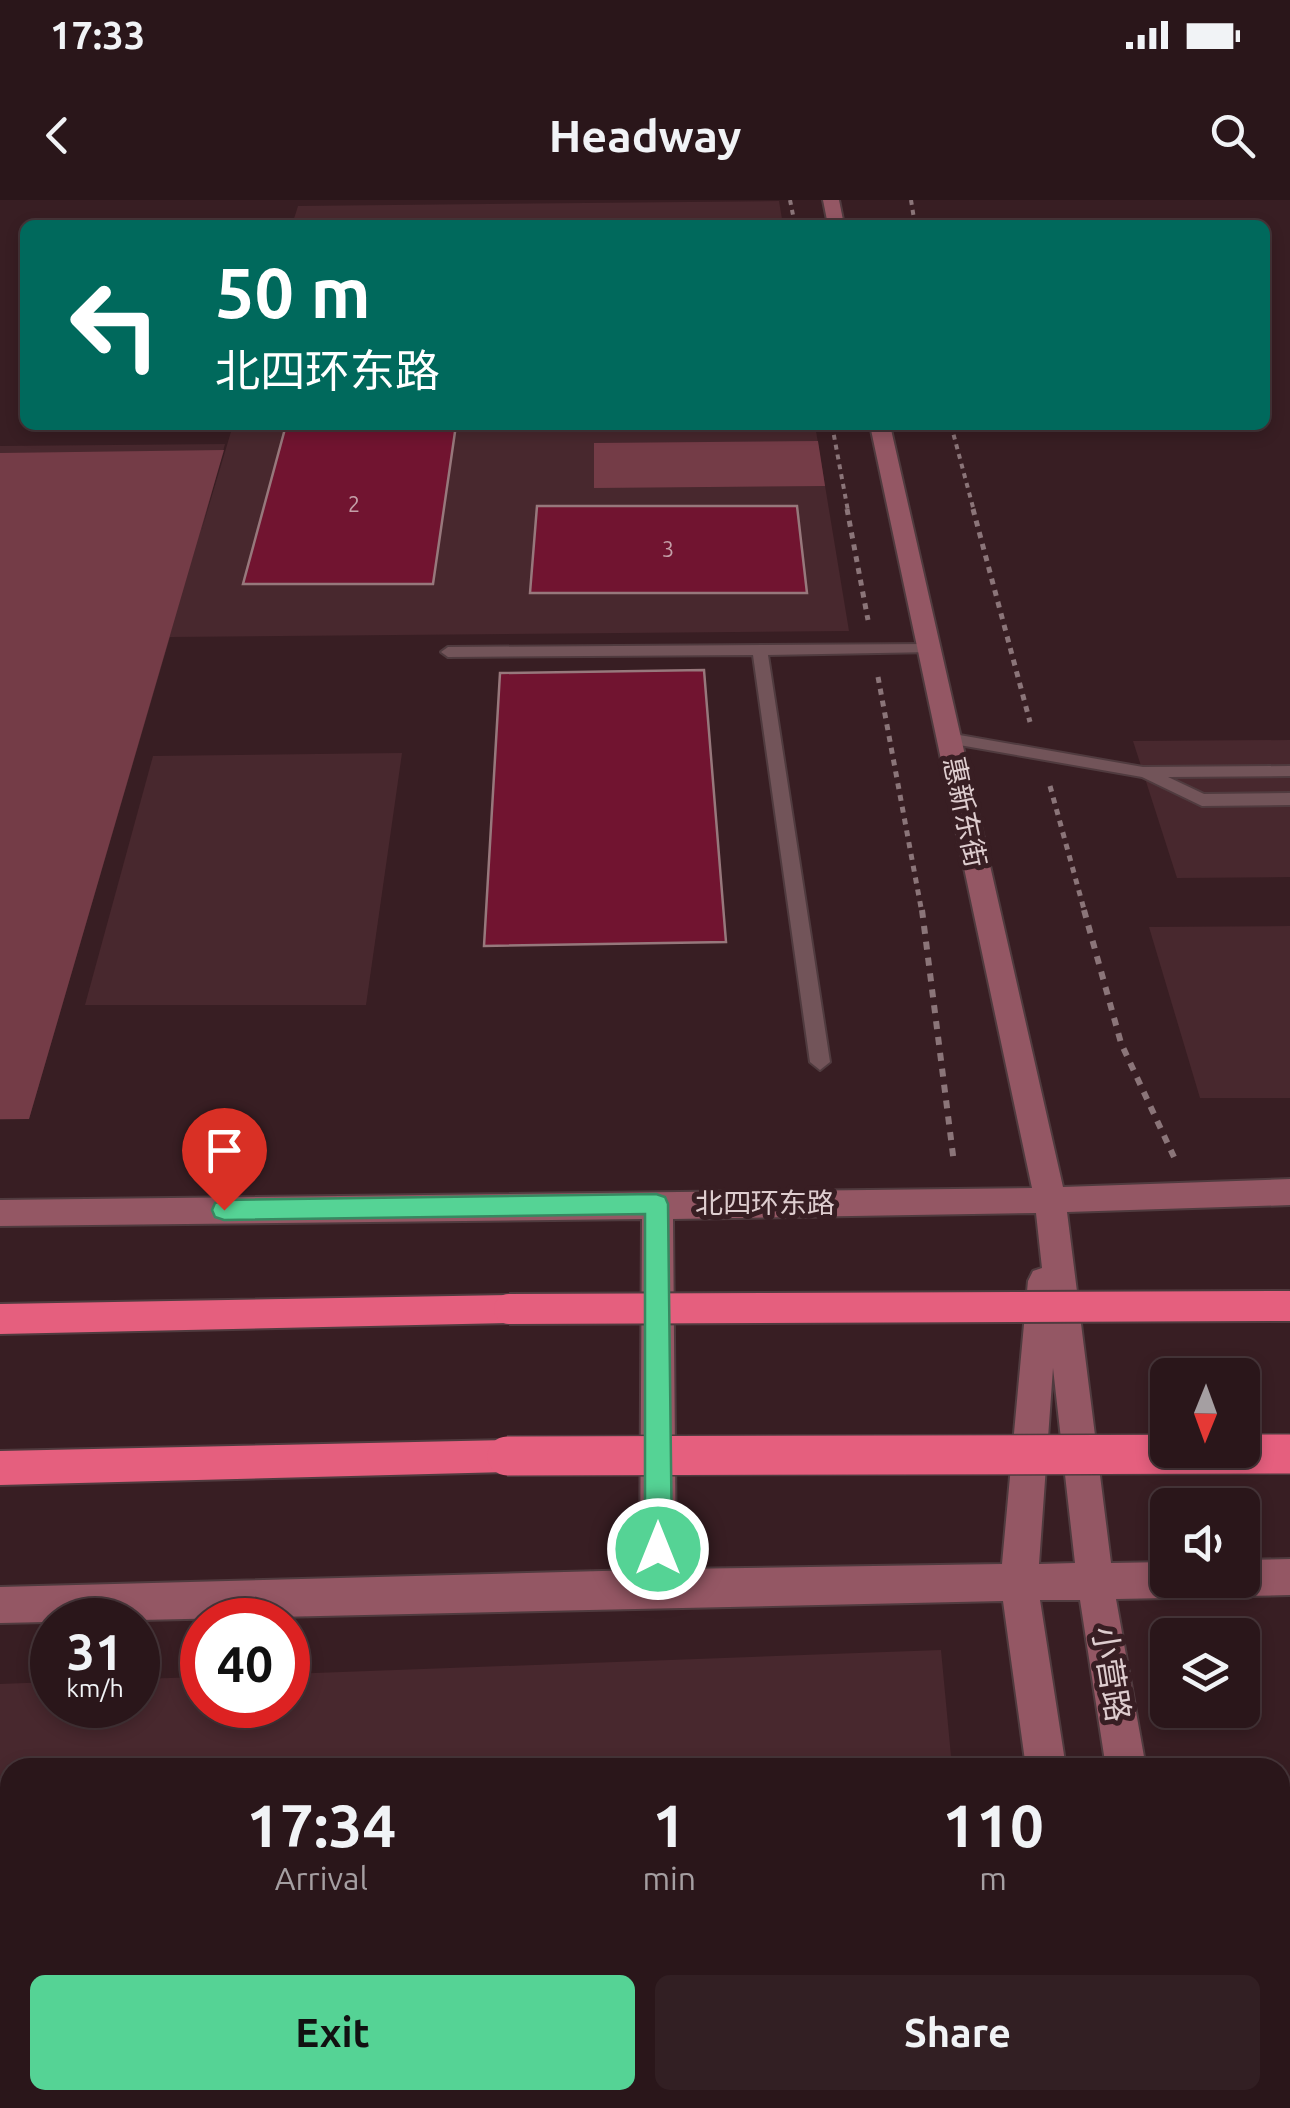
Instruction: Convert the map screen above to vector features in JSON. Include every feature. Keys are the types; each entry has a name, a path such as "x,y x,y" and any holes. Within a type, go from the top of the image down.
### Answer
{"highway":[{"path":"0,1319 508,1309 1290,1306"},
{"path":"0,1468 506,1456 1290,1454"}],"street":[{"name":"惠新东街","path":"881,430 1050,1198"},
{"name":"北四环东路","path":"0,1213 959,1202 1290,1192"},
{"name":"小营路","path":"1050,1198 1095,1581 1124,1758"},
{"path":"1045,1758 1019,1582 1050,1198"},
{"path":"656,1204 658,1588"},
{"path":"1260,1578 1290,1577"},
{"path":"0,1605 1150,1580"}],"lane":[{"path":"448,652 929,648"},
{"path":"760,651 820,1062"},
{"path":"948,738 1143,772 1290,771"},
{"path":"1143,772 1202,800 1290,799"}],"path":[{"path":"833,430 931,961 959,1202"},
{"path":"953,430 1121,1043 1192,1195"}],"shaded area":[{"path":"779,201 782,220 294,220 298,206"},
{"path":"232,430 816,430 849,631 170,637 29,1119 0,1120 0,446 225,444 202,529"},
{"path":"818,441 825,486 594,488 594,443"},
{"path":"224,450 29,1119 0,1119 0,453"},
{"path":"1290,740 1290,877 1177,878 1133,741"},
{"path":"402,753 366,1005 85,1005 153,756"},
{"path":"1290,926 1290,1098 1200,1098 1149,927"},
{"path":"941,1650 951,1758 0,1758 0,1684 30,1683 30,1728 160,1728 160,1678 180,1678 180,1728 310,1728 310,1673"}],"building":[{"path":"285,430 455,430 433,584 243,584"},
{"path":"537,506 797,506 807,593 530,593"},
{"path":"704,670 726,942 484,946 500,673"}],"route":[{"path":"224,1210 656,1204 658,1549"}]}
